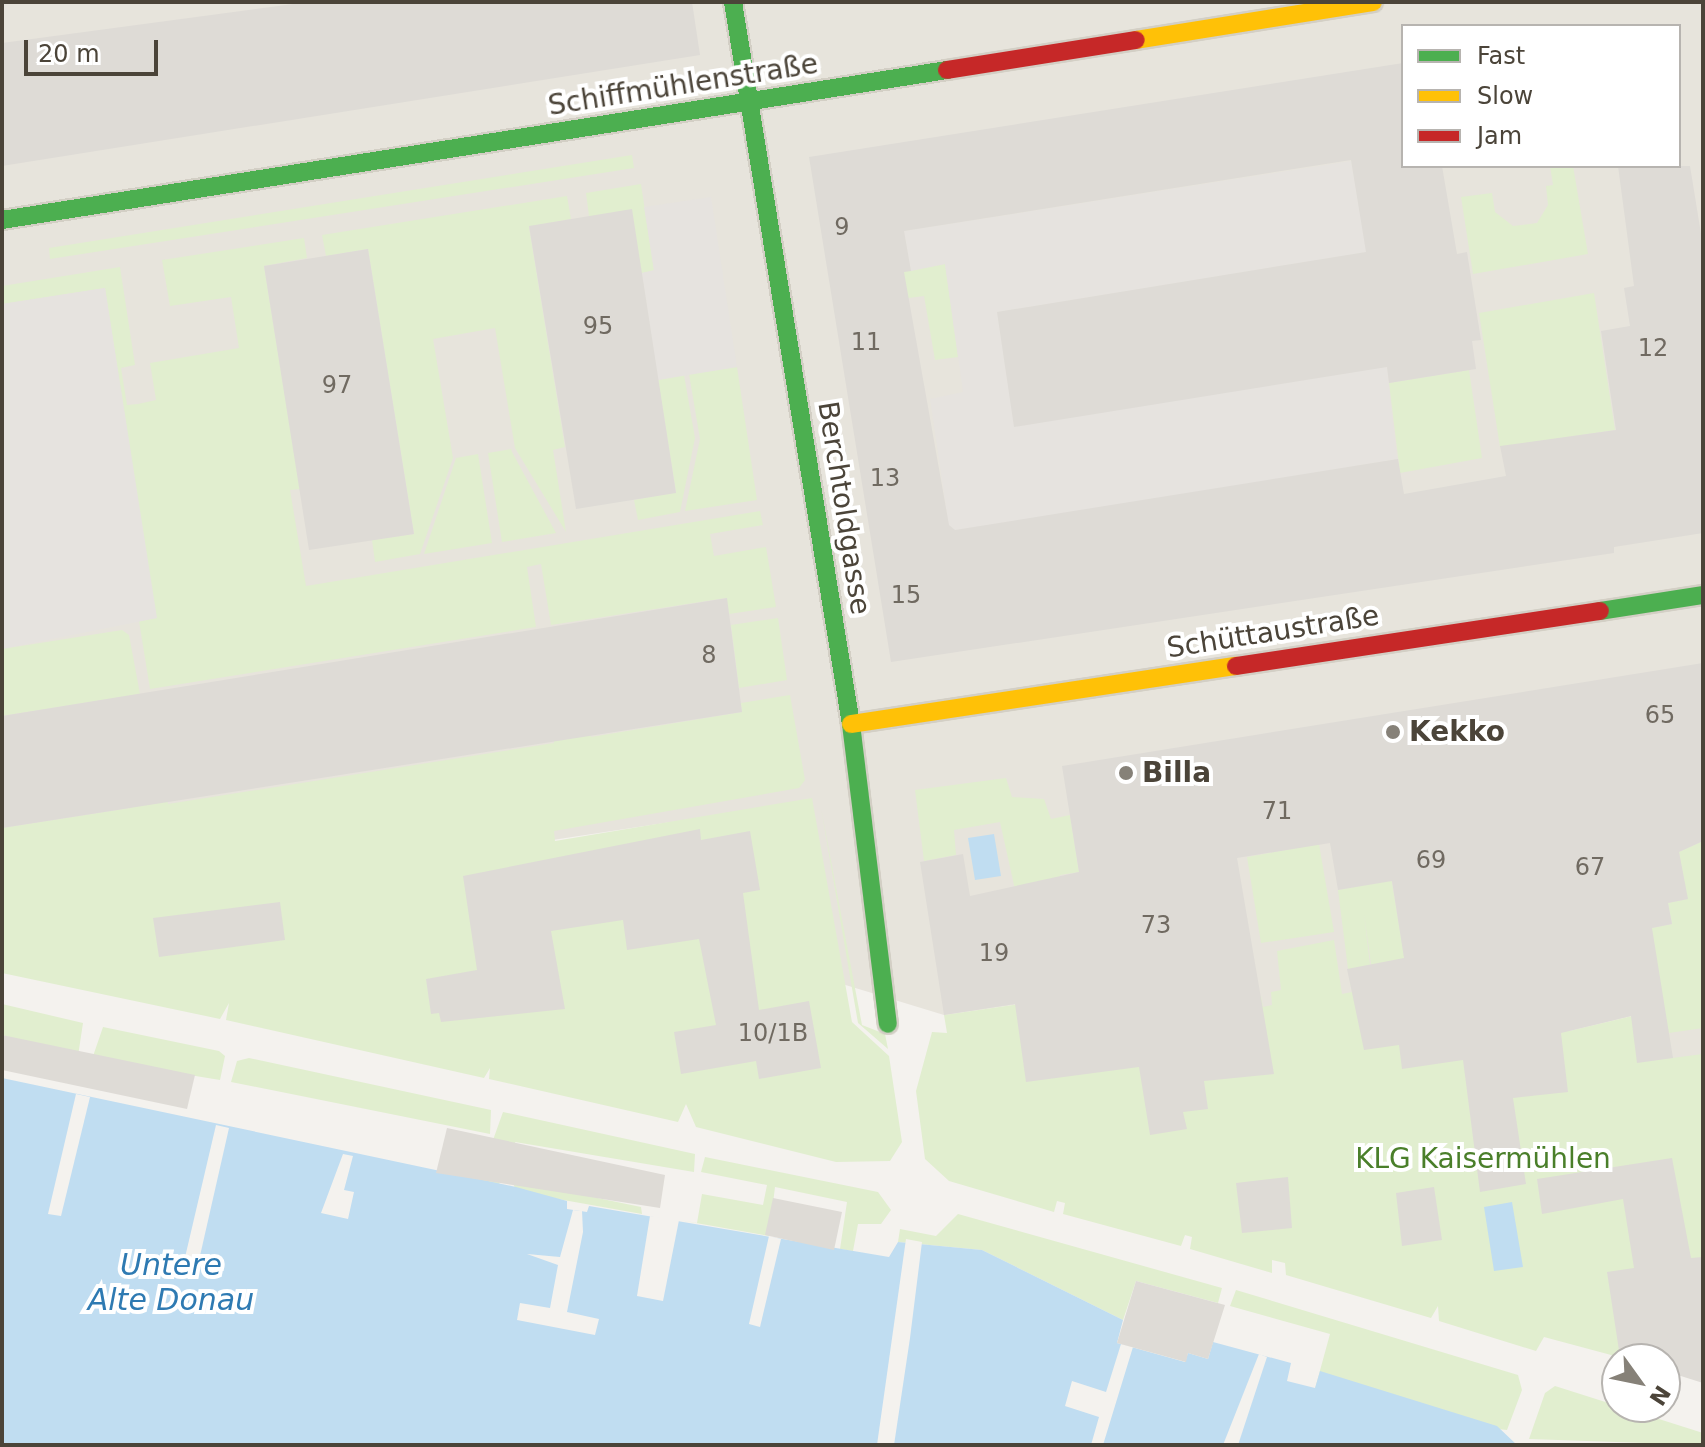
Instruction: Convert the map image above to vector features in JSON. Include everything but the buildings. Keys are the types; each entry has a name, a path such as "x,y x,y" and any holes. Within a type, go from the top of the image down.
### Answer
{"street":[{"name":"Berchtoldgasse","path":"733,2 851,724 888,1024"},
{"name":"Schiffmühlenstraße","path":"2,220 1373,2"},
{"name":"Schüttaustraße","path":"851,724 1703,595"}],"shaded area":[{"path":"2,2 1703,2 1703,1144 1653,1011 1569,1031 1414,1015 1040,1001 944,1015 839,983 704,817 2,924"},
{"path":"1351,161 1367,252 997,312 1008,383 1387,367 1397,459 950,534 930,399 963,392 945,264 911,271 904,231"},
{"path":"711,197 737,367 658,380 642,273 654,270 644,207"},
{"path":"105,288 157,618 2,649 2,304"}],"green space":[{"path":"632,155 634,168 50,259 49,248"},
{"path":"1550,168 1573,168 1588,254 1473,274 1461,197 1492,193 1495,212 1513,226 1537,223 1548,205 1546,186 1553,185"},
{"path":"641,184 654,271 642,273 589,216 586,193"},
{"path":"567,196 571,219 529,227 565,447 553,450 566,532 515,448 495,328 433,339 453,458 420,554 375,562 372,540 414,534 368,249 326,256 322,235"},
{"path":"304,238 307,258 264,266 300,489 290,490 306,586 760,511 763,525 710,534 714,556 766,547 776,607 729,614 726,598 551,625 541,564 527,567 536,627 150,689 139,621 156,618 105,288 2,304 2,286 120,267 135,365 121,368 127,405 138,404 156,400 150,363 239,348 231,297 170,306 162,260"},
{"path":"945,264 958,357 935,360 924,296 901,299 897,273"},
{"path":"1594,293 1615,430 1500,447 1479,313"},
{"path":"737,367 757,500 685,511 700,439 689,374"},
{"path":"1469,370 1482,458 1400,473 1389,383"},
{"path":"684,375 695,438 680,512 638,520 634,500 676,492 658,380"},
{"path":"511,449 556,533 502,542 488,453"},
{"path":"478,454 492,543 424,554 456,458"},
{"path":"778,618 787,680 739,688 731,625"},
{"path":"122,630 129,635 140,694 2,716 2,649"},
{"path":"790,695 805,780 799,788 554,831 555,841 812,798 852,1022 889,1056 902,1142 890,1161 836,1162 696,1127 686,1104 678,1122 489,1079 490,1068 484,1078 226,1020 229,1003 220,1019 2,973 2,828 130,808 166,790 168,804 554,743 550,717 585,714 591,737 742,712 741,703"},
{"path":"1006,778 1012,797 1044,799 1051,819 1070,815 1079,872 1060,875 1069,946 1024,930 1000,822 954,830 956,855 924,861 915,790"},
{"path":"821,808 862,1025 885,1034 888,1049 858,1023"},
{"name":"KLG Kaisermühlen","path":"1382,823 1414,1015 1569,1031 1653,1011 1652,928 1672,924 1668,903 1687,899 1679,852 1703,841 1703,1028 1669,1033 1672,1058 1703,1054 1703,1383 1681,1369 1681,1343 1601,1343 1601,1352 1544,1337 1536,1351 1439,1321 1438,1306 1431,1318 1286,1275 1285,1263 1272,1260 1272,1273 1190,1249 1192,1237 1185,1235 1181,1246 1063,1214 1065,1203 1057,1201 1054,1212 949,1181 925,1159 916,1091 932,1032 947,1033 944,1015 1040,1001 1261,996 1263,1007 1272,1005 1271,992 1281,990 1277,951 1334,940 1342,994 1352,992 1350,982 1373,978 1364,914 1371,973 1348,969 1338,890 1359,886"},
{"path":"1319,844 1334,932 1261,943 1247,857"},
{"path":"2,1004 83,1023 78,1056 2,1035"},
{"path":"103,1027 219,1051 225,1056 220,1080 92,1059"},
{"path":"249,1058 491,1110 490,1134 231,1082 237,1061"},
{"path":"503,1112 695,1154 694,1172 515,1142 530,1184 641,1207 642,1214 524,1193 524,1227 513,1181 498,1178 502,1194 436,1173 478,1182"},
{"path":"705,1157 878,1192 891,1210 881,1224 858,1224 853,1251 840,1249 847,1202 775,1187 769,1236 679,1220 697,1223 702,1194 763,1205 767,1185 701,1172"},
{"path":"958,1214 1222,1288 1218,1303 1136,1281 1123,1320 982,1250 898,1242 900,1229 936,1236"},
{"path":"1236,1290 1518,1375 1522,1390 1507,1430 1310,1407 1330,1334 1230,1306"},
{"path":"1555,1386 1601,1401 1601,1423 1672,1423 1703,1433 1703,1445 1529,1439 1545,1393"}],"water":[{"path":"994,834 1001,876 975,880 968,838"},
{"name":"Untere Alte Donau","path":"2,1078 516,1187 567,1201 567,1209 587,1212 589,1206 889,1257 898,1242 982,1250 1123,1320 1117,1343 1185,1362 1188,1353 1208,1359 1213,1342 1291,1363 1287,1381 1315,1388 1320,1371 1497,1426 1517,1445 2,1445"},
{"path":"1512,1202 1523,1267 1494,1271 1484,1207"}],"pier":[{"path":"76,1094 90,1097 61,1216 48,1214"},
{"path":"216,1125 229,1128 197,1269 183,1266"},
{"path":"343,1154 353,1156 344,1190 354,1192 348,1219 321,1213"},
{"path":"573,1210 582,1211 583,1232 567,1312 599,1319 595,1335 517,1320 520,1303 550,1308 558,1265 527,1254 560,1257"},
{"path":"650,1216 679,1220 663,1301 637,1296"},
{"path":"769,1236 781,1239 760,1327 749,1324"},
{"path":"906,1239 922,1242 910,1338 894,1445 877,1445"},
{"path":"1121,1344 1133,1347 1103,1445 1091,1445 1099,1417 1065,1406 1072,1381 1106,1392"},
{"path":"1259,1354 1267,1357 1238,1445 1223,1445"}],"traffic: fast":[{"path":"733,2 851,724 888,1024"},
{"path":"2,220 947,70"},
{"path":"1600,611 1703,595"}],"traffic: slow":[{"path":"1136,40 1373,2"},
{"path":"851,724 1236,666"}],"traffic: jam":[{"path":"947,70 1136,40"},
{"path":"1236,666 1600,611"}],"place":[{"name":"Kekko","path":"1393,732"},
{"name":"Billa","path":"1126,773"}]}
